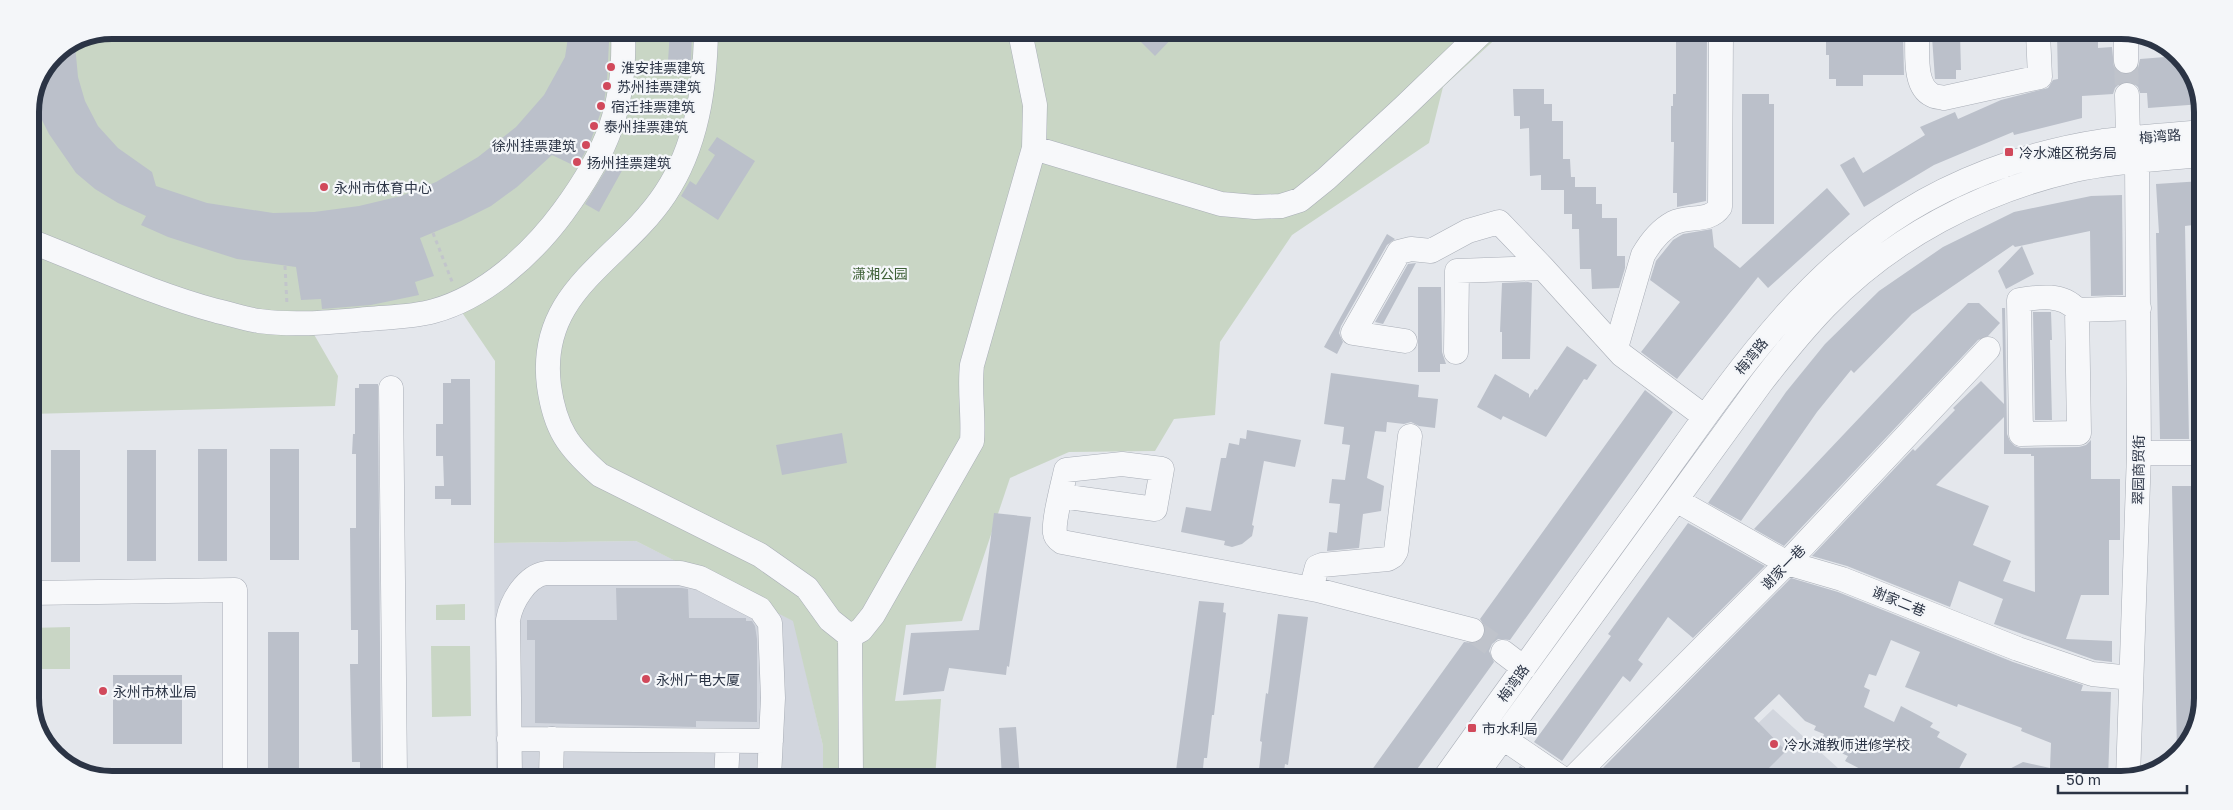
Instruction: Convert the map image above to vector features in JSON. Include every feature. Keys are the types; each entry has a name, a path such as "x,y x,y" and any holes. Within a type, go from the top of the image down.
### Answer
{"street":[{"path":"39,245 182,302 258,321 288,324 324,323 414,315 434,311 460,301 488,284 523,257 555,223 580,188 604,149 618,106 622,73 623,39"},
{"path":"706,39 705,69 691,139 678,171 665,194 643,221 565,304 552,333 546,366 551,401 562,434 579,456 600,474 760,555 807,588 830,620 850,636"},
{"path":"850,636 861,630 873,616 972,441 974,422 970,383 972,365 1034,148 1035,105 1021,39"},
{"path":"1034,148 1221,204 1281,206 1300,200 1326,179 1475,39"},
{"path":"1616,348 1643,255 1649,244 1673,223 1708,217 1720,207 1722,39"},
{"path":"1917,39 1918,73 1923,86 1930,95 1944,98 2040,77 2038,39"},
{"path":"2126,39 2126,61"},
{"path":"2127,95 2128,139"},
{"name":"梅湾路","path":"1450,771 1739,370 1802,295 1842,258 1894,219 1934,196 2002,167 2073,147 2128,139 2194,133"},
{"name":"梅湾路","path":"1479,771 1792,344 1825,307 1886,253 1943,218 2007,191 2075,170 2137,161 2194,156"},
{"name":"翠园商贸街","path":"2128,771 2139,453 2137,161"},
{"path":"1405,341 1353,333 1399,252 1411,250 1431,251 1468,231 1499,222 1622,355 1705,417"},
{"path":"1456,352 1456,271 1542,268"},
{"path":"2077,310 2079,433 2021,434 2019,300 2041,296 2056,298 2067,301 2077,310 2139,308"},
{"name":"谢家一巷","path":"1580,771 1787,563 1988,350"},
{"path":"391,388 395,771"},
{"path":"1311,589 1317,567 1322,564 1388,559 1393,556 1396,551 1410,436"},
{"path":"2139,453 2194,453"},
{"path":"1061,496 1055,534 1062,542 1311,589 1472,630"},
{"name":"谢家二巷","path":"1676,500 1787,563 1842,579 2018,649 2092,674 2131,678"},
{"path":"510,771 510,611 531,579 538,574 546,573 680,573 700,578 760,609 770,623 773,698 770,771"},
{"path":"39,593 235,590 235,771"},
{"path":"850,636 851,771"},
{"path":"1503,652 1524,668"},
{"path":"1503,738 1551,771"},
{"path":"509,739 771,741"},
{"path":"552,739 552,771"},
{"path":"726,771 728,741"}],"path":[{"path":"622,73 705,69"},
{"path":"433,233 460,301"},
{"path":"285,266 287,297"}],"shaded area":[{"path":"636,541 794,621 823,746 823,771 496,771 494,543"},
{"name":"冷水滩教师进修学校","path":"1773,709 1841,771 1708,771"}],"green space":[{"name":"潇湘公园","path":"112,39 1495,39 1443,87 1429,143 1292,235 1220,342 1215,415 1174,419 1155,451 1069,452 1010,478 962,621 906,625 895,701 941,699 936,771 823,771 823,746 793,621 636,541 494,543 495,361 461,311 312,331 338,376 335,406 39,414 40,98 44,84 51,71 71,51 84,44"},
{"path":"465,604 465,620 436,620 436,605"},
{"path":"70,627 70,669 39,669 39,628"},
{"path":"431,646 470,646 471,716 432,717"}],"building":[{"path":"568,39 609,39 604,103 590,143 577,167 552,155 517,187 491,206 420,238 434,276 415,282 419,295 371,305 322,309 321,299 301,300 296,267 237,259 168,237 141,225 146,216 118,203 95,189 76,173 49,134 39,114 40,98 44,84 51,71 60,60 75,49 78,77 85,101 98,126 118,148 152,172 156,186 207,203 273,213 314,212 359,206 401,196 436,182 478,157 516,127 544,95 565,57"},
{"path":"669,39 692,39 691,63 668,61"},
{"path":"1138,39 1171,39 1155,56"},
{"path":"1680,39 1707,39 1706,201 1677,207 1677,193 1673,193 1674,142 1671,142 1671,106 1673,106 1673,94 1676,94 1676,42 1680,42"},
{"path":"1826,39 1903,39 1904,75 1863,75 1863,86 1836,86 1836,79 1829,79 1829,55 1826,55"},
{"path":"1932,39 1960,39 1961,70 1956,70 1956,79 1935,79"},
{"path":"2057,39 2098,39 2098,48 2112,47 2114,67 2119,73 2126,75 2138,68 2140,59 2169,57 2184,75 2190,88 2194,105 2148,108 2147,93 2140,93 2138,87 2126,81 2120,83 2115,88 2113,94 2082,96 2082,118 2014,135 2013,132 1934,165 1864,207 1840,165 1854,157 1863,173 1925,135 1920,127 1955,112 1958,119 2001,100 2048,88 2053,80 2058,79"},
{"path":"1513,89 1544,89 1544,104 1552,104 1552,121 1563,121 1563,159 1570,159 1571,177 1575,177 1575,187 1596,187 1596,204 1602,204 1602,218 1617,218 1617,256 1625,256 1625,268 1619,288 1592,289 1591,269 1580,269 1579,229 1572,229 1572,214 1564,214 1564,190 1541,190 1541,175 1530,176 1529,128 1520,129 1520,116 1514,116"},
{"path":"1742,94 1769,94 1769,104 1774,104 1774,224 1742,224"},
{"path":"717,137 755,161 718,220 681,196 690,181 696,185 715,155 708,150"},
{"path":"612,160 624,167 599,212 585,204"},
{"path":"2194,182 2194,225 2185,226 2189,439 2160,439 2156,233 2159,233 2156,184"},
{"path":"1827,188 1850,214 1768,288 1758,277 1677,379 1641,352 1680,302 1650,280 1656,261 1673,240 1683,234 1712,229 1714,247 1740,268"},
{"path":"2122,195 2123,295 2091,296 2090,231 2015,247 2013,245 1912,314 1854,373 1851,370 1817,412 1741,521 1708,503 1786,392 1825,344 1879,291 1943,247 2014,212 2091,196"},
{"path":"1387,234 1395,239 1387,245 1341,326 1339,333 1343,342 1337,354 1324,347"},
{"path":"2022,246 2034,274 2006,289 1998,271"},
{"path":"1416,263 1383,324 1375,322 1408,264"},
{"path":"1502,283 1532,283 1530,359 1502,359 1502,332 1500,332"},
{"path":"1418,287 1441,287 1442,352 1446,364 1440,364 1440,372 1418,372"},
{"path":"1968,303 1979,303 2000,323 1988,336 1978,340 1784,546 1754,529"},
{"path":"2002,308 2005,308 2007,434 2010,441 2015,446 2021,448 2079,447 2086,445 2091,440 2091,479 2120,479 2120,540 2109,540 2109,595 2081,595 2066,639 2112,641 2112,662 2095,660 1994,624 2003,599 1959,581 1950,607 1847,566 1812,556 1913,449 1915,451 1955,410 1953,408 1981,381 2004,404","holes":["2004,417 2004,454 2031,454 2031,456 2034,456 2035,592 2003,581 2011,561 1973,545 1989,506 1936,485"]},
{"path":"2033,312 2051,312 2052,420 2035,420"},
{"path":"1567,346 1597,365 1587,380 1584,379 1546,437 1503,416 1501,420 1477,407 1495,374 1529,394 1529,398 1535,389 1537,390"},
{"path":"1331,373 1419,385 1418,397 1438,399 1435,428 1419,426 1411,422 1404,424 1387,422 1386,432 1375,431 1367,478 1384,486 1381,511 1363,514 1359,548 1327,551 1329,532 1337,533 1340,504 1329,503 1332,479 1345,480 1350,445 1342,444 1344,427 1324,424"},
{"path":"451,379 470,379 471,505 451,505 451,499 435,499 435,486 444,486 443,456 436,456 436,424 443,424 443,383 451,383"},
{"path":"359,384 378,384 381,771 360,771 360,762 352,762 350,664 358,664 358,630 351,630 350,528 356,528 356,454 352,454 353,434 355,434 355,388 359,388"},
{"path":"1645,390 1673,412 1510,640 1498,639 1492,644 1489,651 1494,662 1416,771 1371,771 1464,642 1475,643 1482,639 1485,627 1480,619"},
{"path":"1247,430 1301,440 1295,467 1264,461 1252,525 1254,526 1252,536 1242,544 1232,547 1224,545 1225,541 1181,532 1186,507 1211,511 1221,458 1226,458 1229,443 1239,445 1240,438 1246,439"},
{"path":"842,433 847,463 782,475 776,445"},
{"path":"198,449 227,449 227,561 198,561"},
{"path":"270,449 299,449 299,560 270,560"},
{"path":"51,450 80,450 80,562 51,562"},
{"path":"127,450 156,450 156,561 127,561"},
{"path":"2172,486 2194,486 2194,708 2190,722 2177,746"},
{"path":"994,513 1031,517 1009,667 1007,666 1006,675 949,668 944,691 903,695 911,633 979,630"},
{"path":"1688,523 1765,566 1693,638 1668,617 1638,660 1643,664 1630,682 1623,676 1562,761 1534,742 1611,636 1608,634"},
{"path":"1791,578 1838,592 2013,662 2083,685 2081,691 2111,692 2108,771 2006,771 2023,762 2050,768 2051,743 2021,731 2022,728 1958,704 1957,707 1905,687 1920,652 1891,640 1876,676 1869,674 1864,687 1870,690 1864,707 1894,722 1901,706 1933,723 1930,727 1940,732 1937,737 1967,754 1958,771 1864,771 1845,761 1848,756 1830,748 1833,742 1823,737 1824,734 1814,730 1816,726 1805,721 1779,694 1754,718 1786,751 1766,771 1600,771"},
{"name":"永州广电大厦","path":"616,588 688,589 689,618 746,618 746,621 752,621 755,626 757,639 757,722 696,721 696,727 535,723 535,640 527,640 527,620 617,620"},
{"path":"1199,601 1224,603 1223,612 1226,613 1207,758 1204,758 1203,769 1199,769 1199,771 1176,771"},
{"path":"1278,614 1308,617 1288,765 1285,764 1284,771 1259,770 1262,742 1260,741 1266,693 1268,694"},
{"path":"268,632 299,632 299,771 268,771"},
{"path":"113,675 182,675 182,744 113,744"},
{"path":"1016,727 1019,771 1002,771 999,728"},
{"path":"1520,766 1527,771 1517,771"}],"tunnel":[{"path":"2126,61 2127,95"},
{"path":"1472,630 1503,652"}],"place":[{"name":"淮安挂票建筑","path":"611,67"},
{"name":"苏州挂票建筑","path":"607,86"},
{"name":"宿迁挂票建筑","path":"601,106"},
{"name":"泰州挂票建筑","path":"594,126"},
{"name":"徐州挂票建筑","path":"586,145"},
{"name":"冷水滩区税务局","path":"2009,152"},
{"name":"扬州挂票建筑","path":"577,162"},
{"name":"永州市体育中心","path":"324,187"},
{"name":"永州广电大厦","path":"646,679"},
{"name":"永州市林业局","path":"103,691"},
{"name":"市水利局","path":"1472,728"},
{"name":"冷水滩教师进修学校","path":"1774,744"}]}
